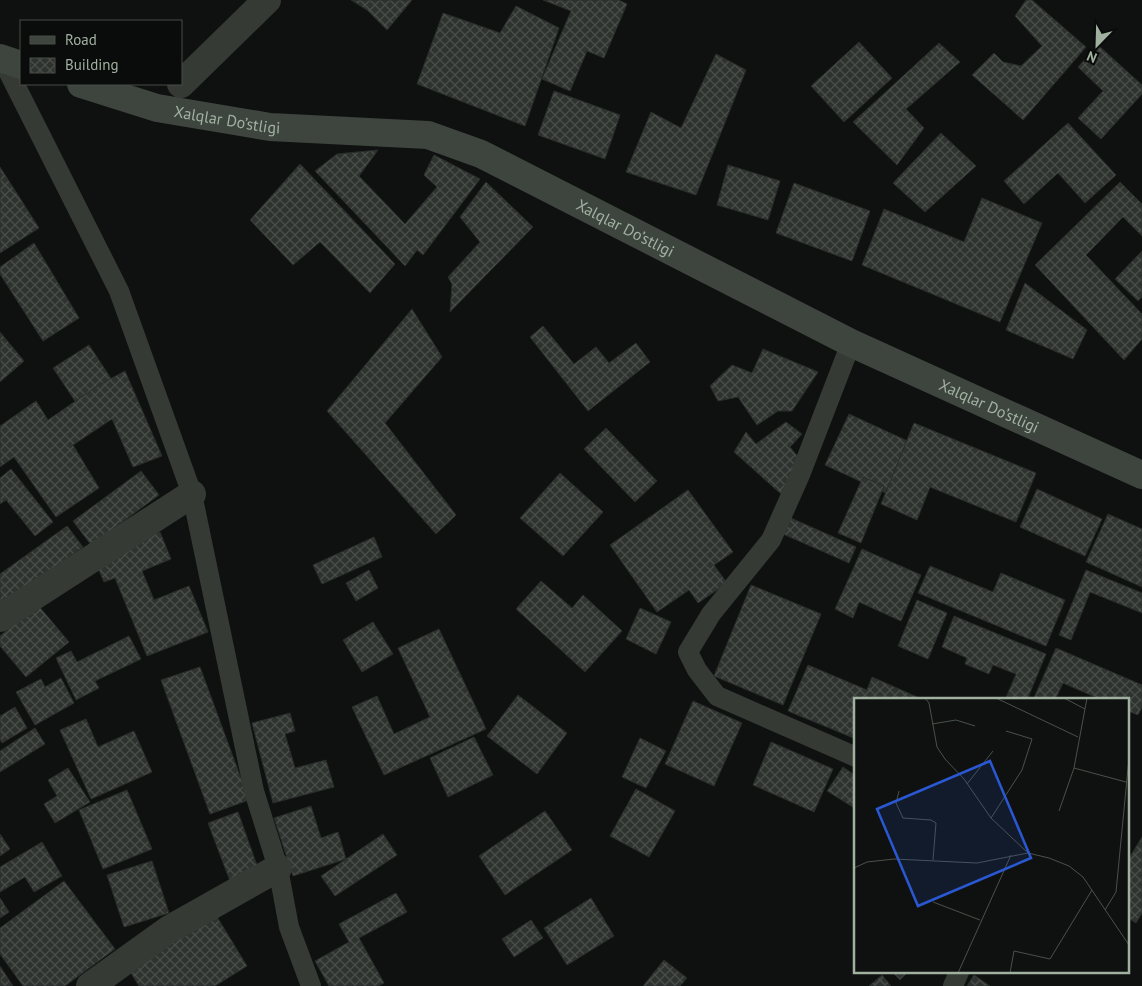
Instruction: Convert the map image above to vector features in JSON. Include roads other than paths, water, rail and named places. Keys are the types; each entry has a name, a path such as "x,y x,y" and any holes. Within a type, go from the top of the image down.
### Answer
{"main road":[{"name":"Xalqlar Do’stligi","path":"83,85 157,108 270,127 428,135 481,154 851,343 1142,475"}],"street":[{"path":"182,83 267,0"},
{"path":"157,108 180,85"},
{"path":"0,618 192,494"},
{"path":"90,986 168,930 278,868"}],"lane":[{"path":"8,61 119,291 192,494 254,792 278,868 289,927 311,986"},
{"path":"851,343 800,475 771,540 711,614 688,652 697,670 717,696 854,756"},
{"path":"953,986 958,974"}]}
